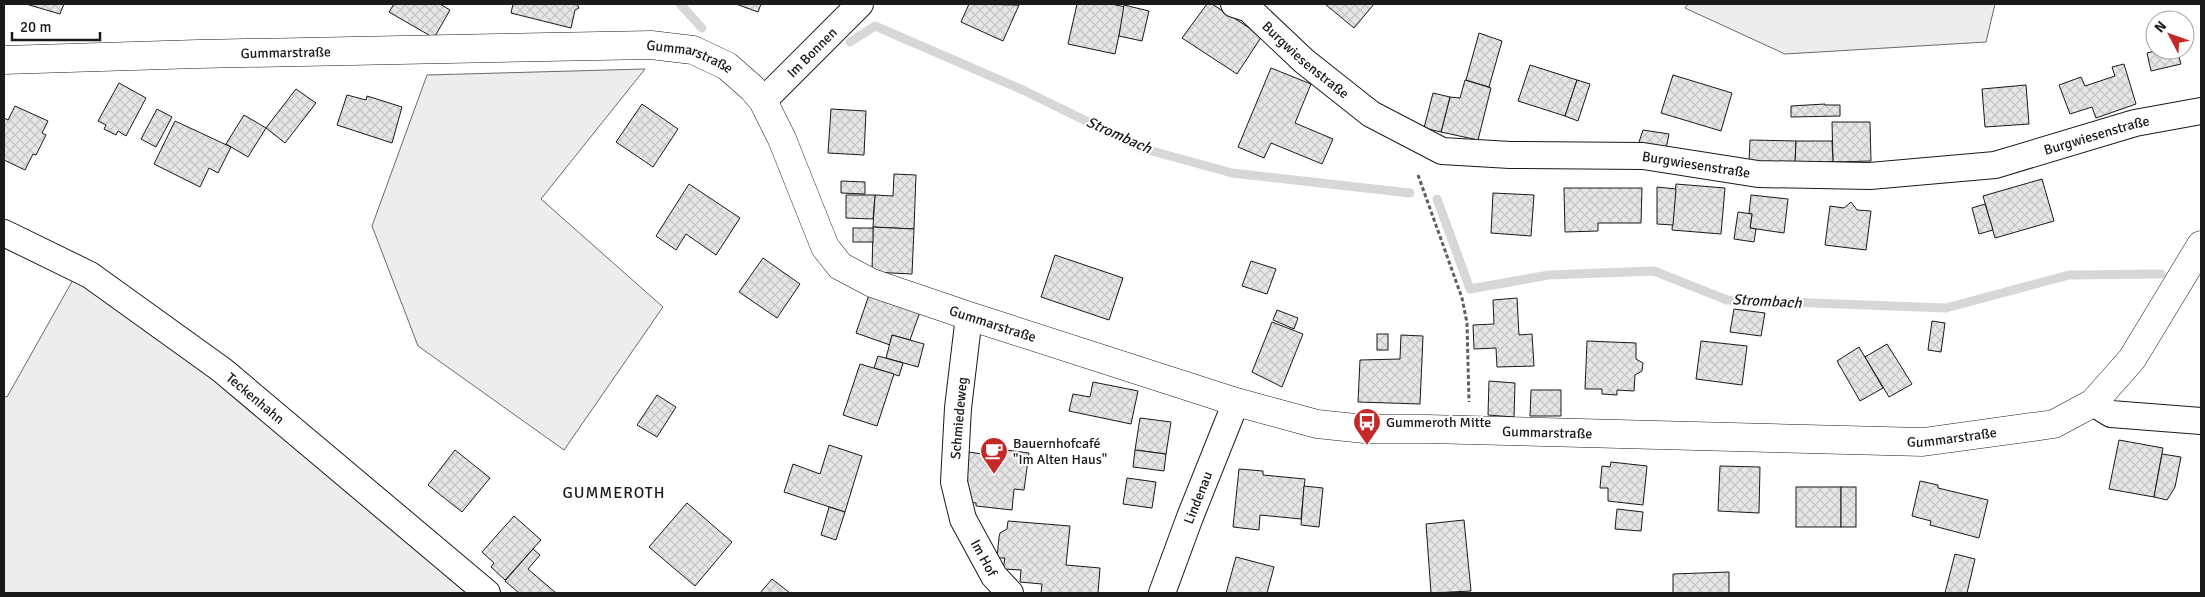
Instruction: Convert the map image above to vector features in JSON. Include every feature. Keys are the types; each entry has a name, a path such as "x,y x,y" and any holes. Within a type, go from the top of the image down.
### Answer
{"street":[{"name":"Im Bonnen","path":"763,101 860,4"},
{"name":"Burgwiesenstraße","path":"1234,4 1249,9 1304,60 1371,114 1442,151 1510,155 1643,156 1758,174 1870,176 1995,165 2135,123 2201,111"},
{"name":"Gummarstraße","path":"4,60 651,45 693,50 727,66 752,88 763,101 782,139 825,247 840,266 872,283 1236,402 1317,424 1365,430 1470,430 1923,442 2054,424 2093,402 2132,360 2201,245"},
{"name":"Teckenhahn","path":"4,233 90,275 222,370 486,593"},
{"name":"Schmiedeweg","path":"963,519 954,482 958,408 969,316"},
{"name":"Lindenau","path":"1162,593 1236,402"},
{"path":"2093,402 2111,414 2201,421"},
{"name":"Im Hof","path":"963,519 994,576 1010,593"}],"path":[{"path":"1418,175 1451,263 1467,323 1470,430"}],"shaded area":[{"path":"1688,4 1995,4 1986,42 1785,54 1685,8"},
{"path":"645,69 541,199 663,307 564,450 418,346 372,226 427,75"},
{"path":"74,278 216,377 468,593 4,593 4,396 7,397"}],"building":[{"path":"26,4 64,4 60,14"},
{"path":"394,4 440,4 450,10 434,38 389,12"},
{"path":"513,4 577,4 579,8 575,10 571,28 511,13"},
{"path":"736,4 761,4 758,12"},
{"path":"969,4 1019,5 1003,41 961,22"},
{"path":"1077,4 1112,4 1125,7 1115,54 1068,44"},
{"path":"1207,4 1212,4 1262,36 1237,74 1182,38"},
{"path":"1325,4 1374,4 1354,28"},
{"path":"1124,5 1149,11 1142,41 1119,36"},
{"path":"1479,33 1502,41 1489,87 1466,80"},
{"path":"2149,60 2180,60 2181,64 2151,71"},
{"path":"2124,64 2136,104 2096,118 2092,107 2070,114 2059,85 2081,77 2085,86 2115,76 2112,67"},
{"path":"1530,65 1577,80 1565,116 1518,101"},
{"path":"1271,68 1311,84 1295,123 1333,139 1322,164 1271,143 1264,158 1238,147"},
{"path":"1673,75 1732,93 1721,131 1661,113"},
{"path":"1465,80 1491,88 1478,140 1441,132 1450,97 1460,98"},
{"path":"1577,80 1590,84 1578,121 1565,116"},
{"path":"119,83 146,98 126,136 118,131 116,135 104,129 106,125 98,121"},
{"path":"2026,85 2029,124 1985,127 1982,89"},
{"path":"296,89 316,103 285,143 266,128"},
{"path":"1433,93 1450,97 1441,132 1424,128"},
{"path":"347,95 366,100 367,96 402,107 392,143 337,125"},
{"path":"642,104 678,129 653,167 616,142"},
{"path":"1840,105 1840,116 1791,117 1791,106"},
{"path":"15,106 48,121 42,133 46,135 36,155 33,154 25,170 4,160 4,118 8,120"},
{"path":"157,109 172,117 156,147 141,139"},
{"path":"831,109 866,111 864,155 828,153"},
{"path":"244,115 266,128 248,157 226,144"},
{"path":"175,121 231,147 218,173 209,168 200,187 154,164"},
{"path":"1832,122 1870,122 1871,161 1833,162"},
{"path":"1643,130 1669,134 1666,149 1638,145"},
{"path":"1750,140 1796,141 1795,164 1749,163"},
{"path":"1796,141 1832,141 1833,162 1795,164"},
{"path":"894,174 916,175 914,229 873,227 875,195 893,196"},
{"path":"2042,179 2054,221 1995,238 1983,196"},
{"path":"841,181 865,182 865,194 841,193"},
{"path":"689,184 740,218 716,255 686,234 676,250 656,236"},
{"path":"1676,184 1725,188 1721,234 1672,230"},
{"path":"1657,187 1676,189 1673,225 1657,224"},
{"path":"1564,188 1642,188 1641,223 1598,223 1598,231 1565,232"},
{"path":"1493,193 1534,195 1531,236 1491,233"},
{"path":"846,195 875,195 873,219 846,218"},
{"path":"1751,195 1788,199 1784,233 1750,228 1752,214 1749,213"},
{"path":"1851,202 1857,210 1871,211 1866,250 1825,245 1830,206 1844,208"},
{"path":"1985,204 1993,230 1979,234 1972,208"},
{"path":"1738,212 1752,214 1750,228 1756,229 1754,242 1734,239"},
{"path":"873,227 914,229 912,274 872,272"},
{"path":"853,228 873,228 873,242 853,242"},
{"path":"1055,255 1123,278 1109,320 1041,297"},
{"path":"763,258 800,284 777,318 739,292"},
{"path":"1251,261 1276,269 1267,294 1242,286"},
{"path":"870,292 921,309 910,340 892,335 890,345 856,333"},
{"path":"1517,298 1519,335 1532,334 1534,366 1497,367 1496,348 1474,349 1473,325 1494,324 1493,300"},
{"path":"1734,309 1765,313 1761,336 1730,332"},
{"path":"1277,310 1298,318 1294,329 1273,320"},
{"path":"1932,321 1945,323 1941,352 1928,350"},
{"path":"1272,322 1303,334 1282,387 1252,372"},
{"path":"1377,334 1388,334 1388,350 1377,350"},
{"path":"892,335 924,344 918,367 886,358"},
{"path":"1401,335 1423,336 1420,404 1358,402 1360,360 1400,359"},
{"path":"1587,341 1636,343 1636,359 1643,363 1642,371 1635,375 1634,391 1617,390 1617,395 1602,394 1602,389 1585,389"},
{"path":"1701,341 1747,346 1742,385 1696,379"},
{"path":"1887,344 1912,384 1889,397 1865,357"},
{"path":"1859,347 1883,388 1860,401 1837,361"},
{"path":"878,356 903,363 899,376 874,368"},
{"path":"860,364 894,374 877,426 843,415"},
{"path":"1489,381 1515,383 1514,417 1488,415"},
{"path":"1093,382 1138,391 1131,424 1069,411 1073,394 1090,397"},
{"path":"1531,390 1561,390 1561,416 1530,416"},
{"path":"657,395 676,407 657,437 637,425"},
{"path":"1140,418 1171,422 1166,454 1135,450"},
{"path":"2119,440 2163,448 2154,497 2109,489"},
{"path":"829,445 862,456 845,512 784,492 793,464 820,474"},
{"path":"983,447 1029,453 1024,490 1014,489 1012,510 976,506 976,503 969,502 966,476 969,452 982,454"},
{"path":"455,450 490,478 462,512 428,485"},
{"path":"1135,450 1166,454 1164,471 1133,467"},
{"path":"2162,454 2181,457 2175,487 2167,500 2154,497"},
{"path":"1611,462 1647,466 1643,505 1608,501 1608,488 1600,488 1602,466 1610,467"},
{"path":"1720,466 1760,467 1759,513 1718,511"},
{"path":"1239,469 1263,471 1263,475 1305,479 1301,519 1260,515 1259,530 1233,527"},
{"path":"1127,478 1156,482 1152,508 1123,504"},
{"path":"1920,481 1938,485 1938,488 1988,500 1979,538 1930,525 1931,521 1912,516"},
{"path":"1304,486 1323,488 1319,527 1301,525"},
{"path":"1796,487 1841,487 1841,527 1796,527"},
{"path":"1841,487 1856,487 1856,527 1841,527"},
{"path":"687,503 732,542 695,586 649,547"},
{"path":"829,507 845,512 836,540 821,535"},
{"path":"1617,509 1643,512 1641,531 1615,529"},
{"path":"514,516 541,540 505,580 491,567 494,563 482,552"},
{"path":"1464,520 1471,591 1431,593 1426,524"},
{"path":"1008,521 1070,526 1066,565 1100,568 1098,593 1041,593 1042,584 1020,582 1021,570 1003,569 1005,558 997,558 999,537 1000,533 1007,529"},
{"path":"533,549 540,555 528,569 556,593 519,593 505,581"},
{"path":"1955,554 1975,559 1967,593 1945,593"},
{"path":"1236,557 1274,567 1267,593 1226,593"},
{"path":"1729,572 1729,593 1673,593 1673,574"},
{"path":"772,579 790,593 760,593"}],"waterway":[{"name":"Strombach","path":"680,4 702,28"},
{"name":"Strombach","path":"850,42 875,26 1023,90 1141,148 1232,173 1410,193"},
{"name":"Strombach","path":"1437,199 1470,289 1549,275 1654,271 1727,300 1946,308 2069,275 2161,274"}],"place":[{"name":"Gummeroth Mitte","path":"1367,446"},
{"name":"Bauernhofcafé \"Im Alten Haus\"","path":"994,475"}],"district":[{"name":"GUMMEROTH","path":"614,493"}]}
